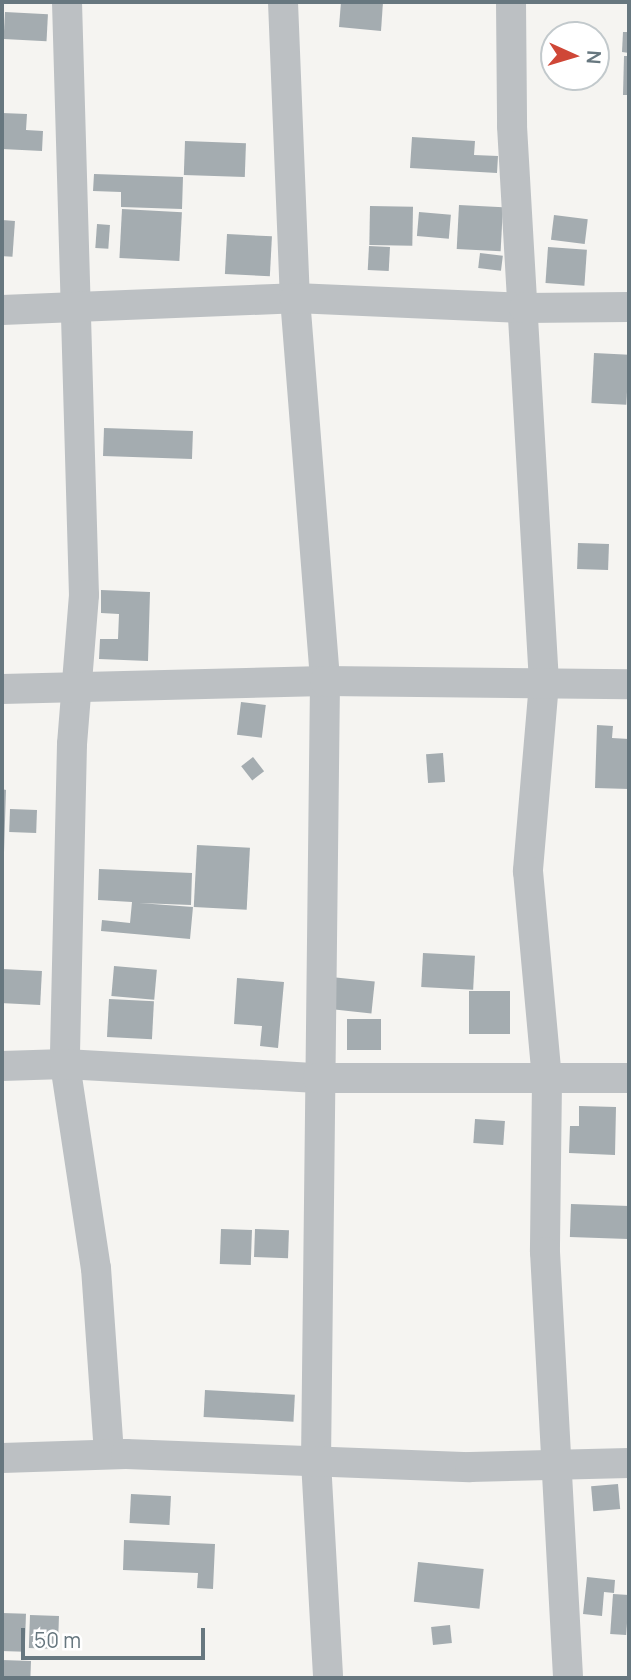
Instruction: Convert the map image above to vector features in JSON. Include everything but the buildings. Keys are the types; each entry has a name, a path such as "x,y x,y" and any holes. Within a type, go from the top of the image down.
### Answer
{"street":[{"path":"67,2 78,309 84,595 76,687 65,1064 96,1268 109,1454"},
{"path":"283,2 295,298 325,681 318,1078 316,1461 328,1678"},
{"path":"511,2 512,126 544,683 528,871 547,1081 545,1252 568,1678"},
{"path":"2,310 78,309 295,298 524,307 629,307"},
{"path":"2,689 325,681 629,684"},
{"path":"2,1066 65,1064 318,1078 547,1081 629,1078"},
{"path":"2,1458 109,1454 470,1467 629,1463"}]}
